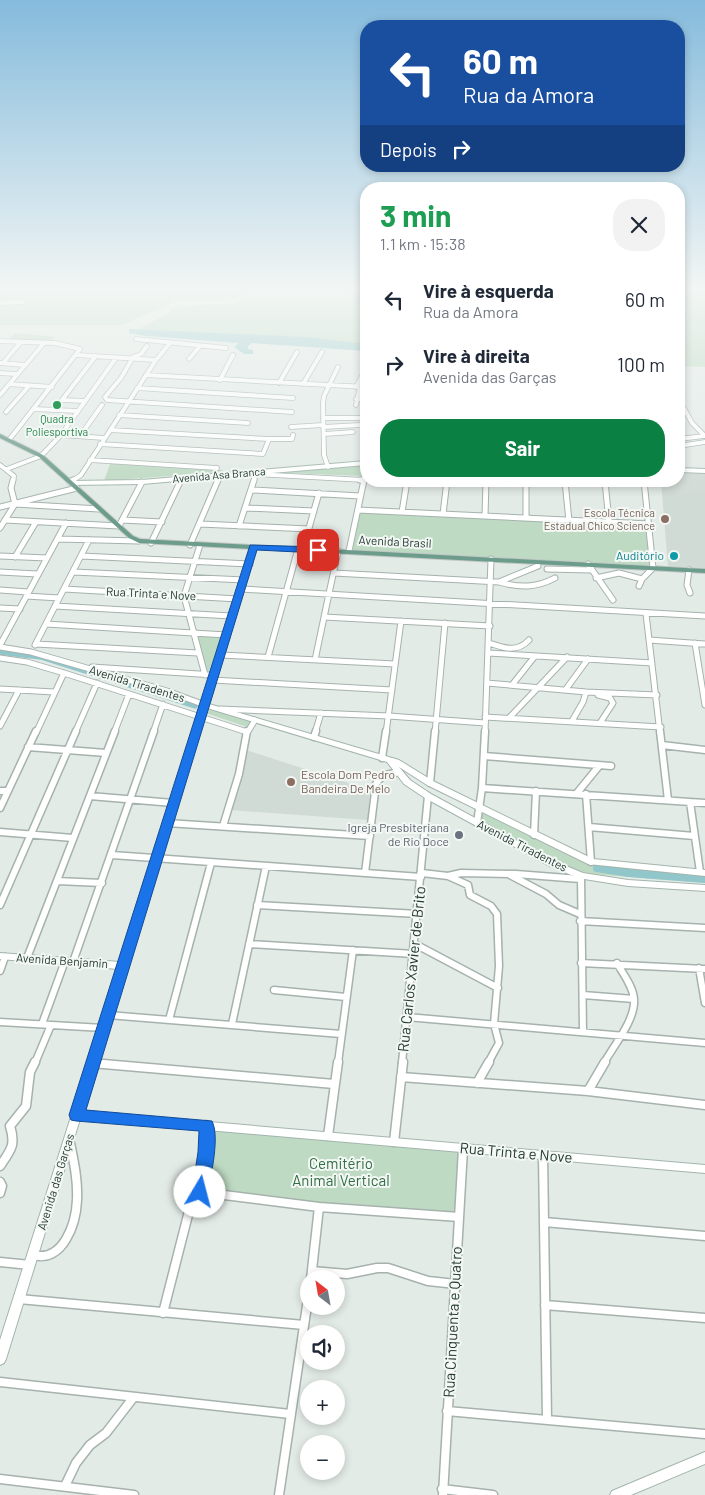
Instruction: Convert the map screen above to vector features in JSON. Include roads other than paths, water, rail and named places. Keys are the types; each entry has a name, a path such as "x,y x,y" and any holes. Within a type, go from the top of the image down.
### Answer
{"main road":[{"path":"0,436 42,456 100,509 121,523 131,537 139,541"},
{"name":"Avenida Brasil","path":"139,541 491,559 589,567 705,571"}],"street":[{"path":"0,395 30,359"},
{"path":"8,440 75,359"},
{"path":"85,401 62,400 94,359"},
{"path":"7,469 42,456 61,435 115,359"},
{"path":"0,507 15,504 73,484 156,360 127,359"},
{"path":"130,359 122,378 105,397 112,401 292,412"},
{"path":"220,380 230,359"},
{"path":"280,383 293,359"},
{"path":"303,384 318,359"},
{"path":"1,363 25,365"},
{"path":"328,467 324,455 323,399 338,367"},
{"path":"0,373 16,374"},
{"path":"146,376 358,387"},
{"path":"356,405 360,382"},
{"path":"9,384 52,387"},
{"path":"6,412 29,386"},
{"path":"137,388 293,398"},
{"path":"80,436 102,405"},
{"path":"34,409 77,411"},
{"path":"685,410 692,423 705,436"},
{"path":"119,415 248,423"},
{"path":"323,418 360,418"},
{"path":"291,427 360,425"},
{"path":"110,430 292,440 293,435"},
{"path":"324,434 353,432"},
{"path":"61,435 104,438"},
{"path":"685,438 705,436"},
{"path":"100,444 263,454 269,439"},
{"path":"685,445 705,442"},
{"path":"90,460 217,468"},
{"name":"Avenida Asa Branca","path":"73,484 142,482 360,464"},
{"path":"0,465 14,476 11,488 15,504 0,528"},
{"path":"685,470 705,471"},
{"path":"239,526 252,490 255,473 360,480"},
{"path":"190,544 220,475"},
{"path":"152,542 182,478"},
{"path":"121,523 142,482"},
{"path":"349,551 362,487"},
{"path":"402,512 406,487"},
{"path":"443,514 446,487"},
{"path":"485,516 486,487"},
{"path":"526,487 526,518"},
{"path":"566,487 569,520"},
{"path":"605,487 608,522"},
{"path":"639,586 642,579 652,568 645,487"},
{"path":"252,490 360,496"},
{"path":"268,657 319,493"},
{"path":"15,504 100,509"},
{"path":"246,508 314,511"},
{"path":"358,510 649,524"},
{"path":"5,520 66,523 162,522"},
{"path":"15,557 36,522"},
{"path":"0,646 66,523"},
{"path":"200,524 309,529"},
{"path":"58,539 139,541"},
{"path":"31,652 89,540"},
{"path":"200,545 184,596 187,614 205,675"},
{"name":"Avenida das Garças","path":"0,1359 254,547"},
{"path":"315,660 338,551"},
{"path":"0,556 47,558"},
{"path":"81,556 250,564"},
{"path":"477,823 484,756 491,559"},
{"path":"500,582 528,572 538,566"},
{"path":"547,569 589,567 613,600"},
{"path":"689,570 688,585 690,593"},
{"path":"0,572 37,574"},
{"path":"74,572 244,580"},
{"path":"596,578 607,573 619,572 642,579"},
{"path":"334,573 490,581 529,588 540,586 555,578"},
{"name":"Rua Trinta e Nove","path":"64,589 238,599"},
{"path":"242,589 705,616"},
{"path":"0,590 59,598"},
{"path":"55,606 231,616"},
{"path":"0,608 20,609"},
{"path":"646,614 668,800"},
{"path":"324,616 490,626"},
{"path":"386,759 400,621"},
{"path":"365,873 376,784 382,776 399,772 427,782 437,721 445,623"},
{"path":"46,624 226,635"},
{"path":"0,627 9,628"},
{"path":"489,643 510,650 518,650 530,640"},
{"path":"649,640 705,644"},
{"path":"695,643 705,705"},
{"path":"36,644 198,653"},
{"name":"Avenida Tiradentes","path":"0,646 31,652 167,691 217,709 396,762 427,782 591,862 702,873"},
{"path":"488,653 652,663"},
{"path":"221,654 395,664"},
{"path":"512,685 535,656"},
{"path":"509,718 567,657"},
{"name":"Avenida Tiradentes","path":"0,658 27,662 64,673 247,732"},
{"path":"566,689 588,659"},
{"path":"82,667 392,690"},
{"path":"0,808 64,673"},
{"path":"0,905 97,683"},
{"path":"487,683 588,692 657,695"},
{"path":"0,689 54,692"},
{"path":"0,726 18,690"},
{"path":"572,721 588,692"},
{"path":"588,692 612,700 613,703 600,723"},
{"path":"26,958 129,694"},
{"path":"42,1024 102,883 162,704"},
{"path":"217,709 389,716 437,721 509,718 660,727"},
{"path":"314,737 321,713"},
{"path":"223,826 239,774 247,732 255,720"},
{"path":"662,745 705,750"},
{"path":"28,747 106,753"},
{"path":"484,756 611,766"},
{"name":"Avenida Tiradentes","path":"386,759 407,782 428,796 551,863 581,877 628,883 705,888"},
{"path":"576,794 599,766"},
{"path":"482,788 705,803"},
{"path":"0,791 8,792"},
{"path":"534,835 536,791"},
{"path":"439,802 448,803 453,801 454,798 451,794"},
{"path":"586,794 591,862"},
{"path":"90,796 173,803"},
{"name":"Rua Carlos Xavier de Brito","path":"394,1142 422,875 428,796"},
{"path":"690,802 694,836 702,873"},
{"path":"167,822 370,836"},
{"path":"589,827 694,836"},
{"path":"0,832 73,838"},
{"path":"112,855 365,873 448,876 461,873 581,877 580,917 583,1032"},
{"path":"169,1020 211,863"},
{"path":"232,1024 266,866"},
{"path":"508,874 546,894 559,905 580,917 705,928"},
{"path":"448,876 468,885 470,895 491,906 497,914 499,966 494,1024 498,1047 477,1082"},
{"path":"57,881 102,883"},
{"path":"257,905 418,914"},
{"path":"249,944 414,954"},
{"path":"415,944 498,988"},
{"path":"328,1136 353,950"},
{"path":"0,971 3,957"},
{"name":"Avenida Benjamin","path":"3,957 123,966"},
{"path":"581,963 617,963 702,969 705,1003"},
{"path":"588,1092 619,1036 632,1018 634,999 631,988 617,963"},
{"path":"274,990 346,997"},
{"path":"583,996 634,999"},
{"path":"108,1015 341,1034"},
{"path":"407,1017 705,1043"},
{"path":"0,1022 103,1028"},
{"path":"0,1166 11,1151 14,1139 10,1126 26,1106 30,1072 42,1050 51,1025"},
{"path":"92,1063 334,1084"},
{"path":"401,1076 588,1092 705,1105"},
{"name":"Rua Trinta e Nove","path":"76,1115 705,1169"},
{"path":"163,1313 189,1211 200,1192 206,1152 206,1125"},
{"path":"0,1262 47,1257 54,1254 65,1244 77,1202 73,1159 69,1140"},
{"name":"Rua Cinquenta e Quatro","path":"442,1492 463,1149"},
{"path":"543,1156 544,1305 548,1419"},
{"path":"0,1182 2,1186 0,1193"},
{"path":"200,1192 319,1206 459,1218"},
{"path":"312,1270 319,1206"},
{"path":"544,1222 705,1236"},
{"path":"345,1274 377,1268 388,1268 428,1281 456,1284"},
{"path":"19,1299 304,1325 306,1315"},
{"path":"544,1305 705,1318"},
{"path":"279,1495 300,1350"},
{"path":"0,1382 290,1414"},
{"path":"65,1486 76,1463 90,1445 106,1433 120,1418 133,1398"},
{"path":"447,1411 705,1434"},
{"path":"616,1495 705,1458"},
{"path":"0,1479 134,1495"},
{"path":"442,1492 493,1495"}],"waterway":[{"path":"0,652 41,657 195,706"},
{"path":"597,868 629,873 705,879"}],"place":[{"name":"Quadra Poliesportiva","path":"57,405"},
{"name":"Escola Técnica Estadual Chico Science","path":"665,519"},
{"name":"Auditório","path":"674,556"},
{"name":"Escola Dom Pedro Bandeira De Melo","path":"291,782"},
{"name":"Igreja Presbiteriana de Rio Doce","path":"459,835"}],"park label":[{"name":"Cemitério Animal Vertical","path":"341,1172"}]}
